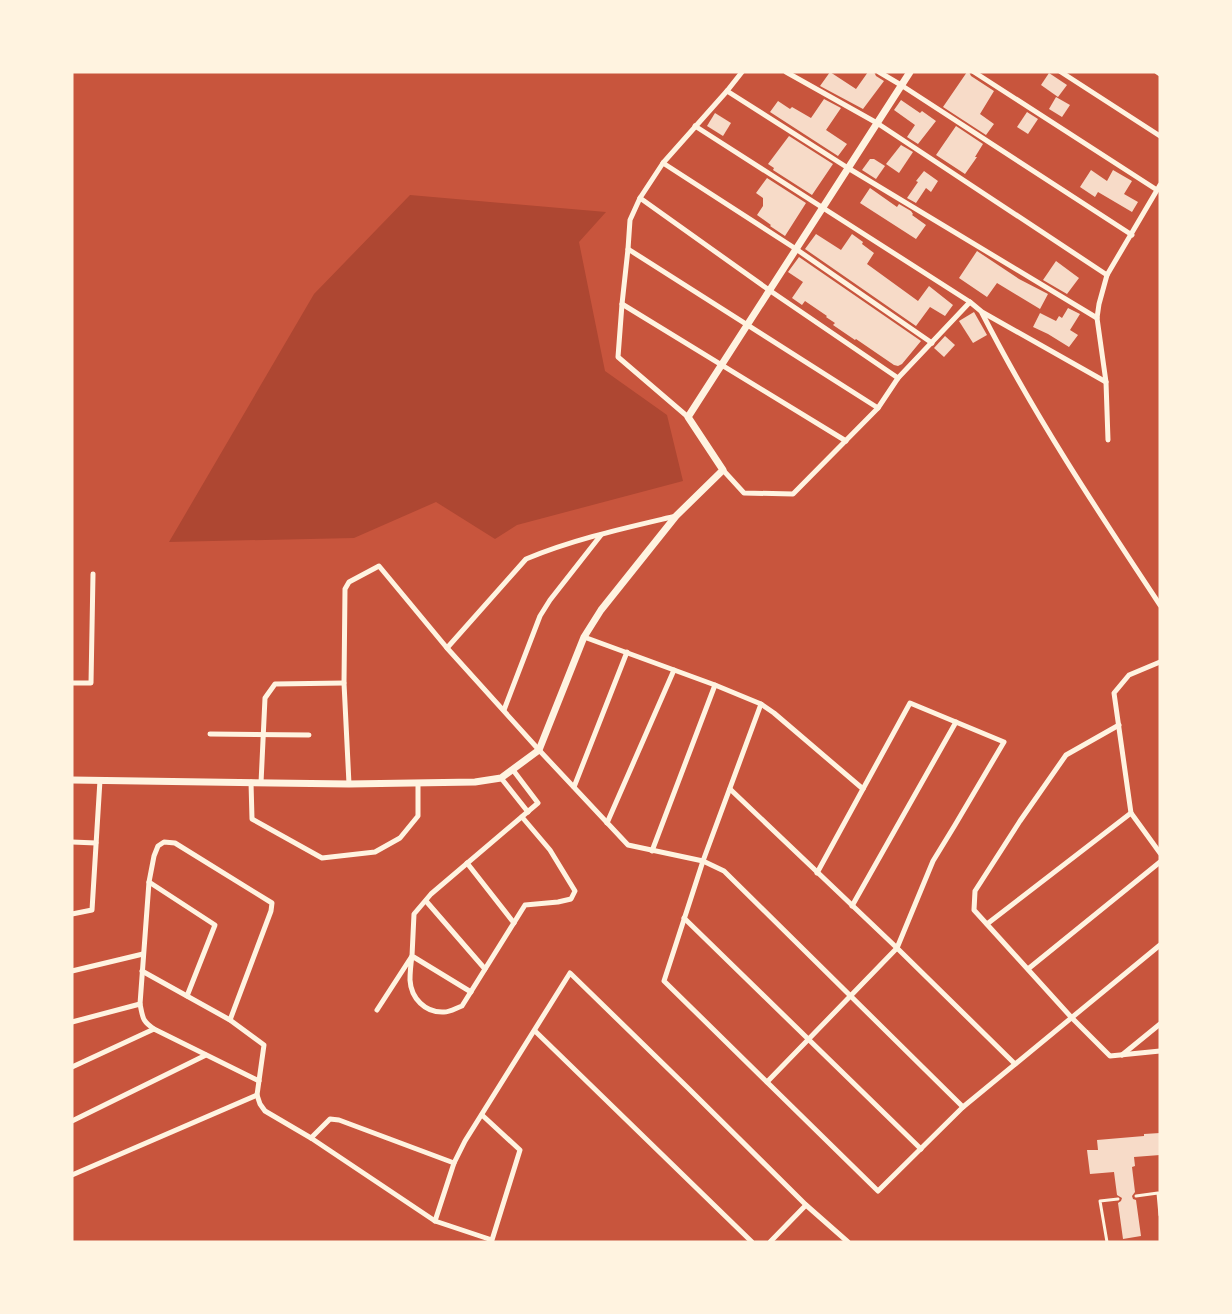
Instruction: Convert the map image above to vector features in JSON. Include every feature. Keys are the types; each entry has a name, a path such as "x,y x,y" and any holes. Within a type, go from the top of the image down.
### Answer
{"street":[{"path":"742,72 663,163 640,198 630,220 618,357 688,417 723,470 744,493 794,494 878,408 898,378 970,302"},
{"path":"786,72 877,123 1107,275"},
{"path":"879,72 1132,235"},
{"path":"688,417 910,72"},
{"path":"974,72 1159,188 1107,275 1099,304 1097,318 1106,382 1108,440"},
{"path":"1061,72 1160,136"},
{"path":"727,91 848,168 1097,318"},
{"path":"695,126 970,302 982,312 1106,382"},
{"path":"663,163 796,249 932,343"},
{"path":"640,198 898,378"},
{"path":"628,249 878,408"},
{"path":"622,304 846,441"},
{"path":"982,312 1002,353 1087,495 1160,605"},
{"path":"72,780 349,784 474,782 501,778 539,750 584,637 601,610 676,516 723,470"},
{"path":"447,648 526,559 544,551 602,534 676,516"},
{"path":"504,710 540,616 602,534"},
{"path":"349,784 344,683 345,589 349,582 379,566 447,648 628,844 703,861 724,871 963,1107"},
{"path":"72,683 91,683 93,573"},
{"path":"584,637 761,704 863,789"},
{"path":"574,788 627,652"},
{"path":"1160,662 1130,675 1114,693 1131,813 1160,853"},
{"path":"608,823 674,670"},
{"path":"261,783 265,698 275,684 344,683"},
{"path":"652,851 715,685"},
{"path":"767,1082 897,948 933,861 1004,742 910,703 818,873"},
{"path":"761,704 703,861 664,981 878,1191 963,1107 1160,945"},
{"path":"852,906 956,722"},
{"path":"1119,725 1066,755 975,891 974,910 1071,1017 1110,1056 1160,1051"},
{"path":"210,734 309,735"},
{"path":"513,770 538,803 431,894 414,914 410,979 412,993 419,1003 430,1011 446,1012 462,1006 525,905 571,899 575,891 550,850 522,817"},
{"path":"501,778 528,812"},
{"path":"72,914 92,910 100,780"},
{"path":"251,782 252,819 322,858 375,852 400,838 418,816 418,783"},
{"path":"730,789 1015,1064"},
{"path":"987,924 1131,813"},
{"path":"72,842 96,843"},
{"path":"230,1020 272,903 175,843 164,842 154,856 149,882 140,1004 145,1022 154,1029 259,1081"},
{"path":"1028,969 1160,862"},
{"path":"467,863 514,923"},
{"path":"149,882 215,925 187,996"},
{"path":"426,901 485,969"},
{"path":"684,918 921,1149"},
{"path":"72,971 143,954"},
{"path":"412,956 471,992"},
{"path":"377,1010 412,956"},
{"path":"142,971 230,1020 264,1045 257,1095 265,1111 311,1138 435,1221 492,1240 520,1150 482,1115"},
{"path":"435,1221 454,1163 465,1141 570,973 806,1205 848,1242"},
{"path":"72,1022 140,1004"},
{"path":"1121,1056 1160,1024"},
{"path":"72,1067 154,1029"},
{"path":"535,1031 752,1242"},
{"path":"72,1121 206,1055"},
{"path":"72,1175 257,1095"},
{"path":"311,1138 330,1119 339,1120 454,1163"},
{"path":"770,1242 806,1205"}],"lane":[{"path":"1136,1196 1158,1192 1160,1215"},
{"path":"1107,1242 1100,1201 1118,1198"}],"shaded area":[{"path":"410,195 606,212 579,242 605,371 667,415 683,481 517,525 495,539 436,502 354,538 169,542 314,294"}],"building":[{"path":"830,72 856,89 868,72 874,72 884,81 863,109 820,86"},
{"path":"967,72 994,91 980,114 994,124 986,135 943,107"},
{"path":"1049,73 1067,85 1058,97 1041,85"},
{"path":"1056,97 1070,105 1062,117 1049,109"},
{"path":"824,99 841,108 826,130 847,144 838,156 770,112 778,101 811,118"},
{"path":"901,100 936,121 918,144 907,137 915,125 894,110"},
{"path":"1027,112 1038,119 1028,134 1017,127"},
{"path":"715,113 731,123 723,136 707,126"},
{"path":"956,126 983,144 965,174 936,155"},
{"path":"789,136 833,164 812,195 773,170 774,168 768,164"},
{"path":"901,145 913,152 899,173 886,164"},
{"path":"870,159 885,166 876,179 862,170"},
{"path":"1091,170 1107,181 1113,170 1132,181 1124,194 1138,202 1132,212 1098,192 1095,197 1080,187"},
{"path":"924,171 938,181 931,192 926,188 916,203 907,198"},
{"path":"767,178 806,203 785,236 757,215 763,206 763,198 756,193"},
{"path":"870,188 897,207 899,204 911,211 912,215 926,225 916,239 860,203"},
{"path":"816,234 841,250 852,234 874,253 867,264 918,301 929,286 953,305 945,316 930,307 916,326 805,249"},
{"path":"977,251 1019,279 1048,294 1040,309 997,283 987,297 959,278"},
{"path":"799,257 921,341 902,364 894,365 833,325 835,323 827,316 805,301 802,305 792,298 803,282 788,272"},
{"path":"1056,261 1079,278 1067,294 1043,280"},
{"path":"1068,308 1080,314 1070,330 1078,335 1069,347 1033,327 1040,313 1056,321 1059,316 1062,318"},
{"path":"974,312 987,335 973,343 959,321"},
{"path":"945,336 955,345 944,357 934,348"},
{"path":"1160,1133 1160,1155 1134,1157 1135,1166 1132,1167 1135,1192 1132,1196 1136,1200 1141,1236 1123,1239 1118,1203 1122,1198 1117,1195 1114,1172 1090,1174 1087,1150 1098,1150 1097,1140"}]}
